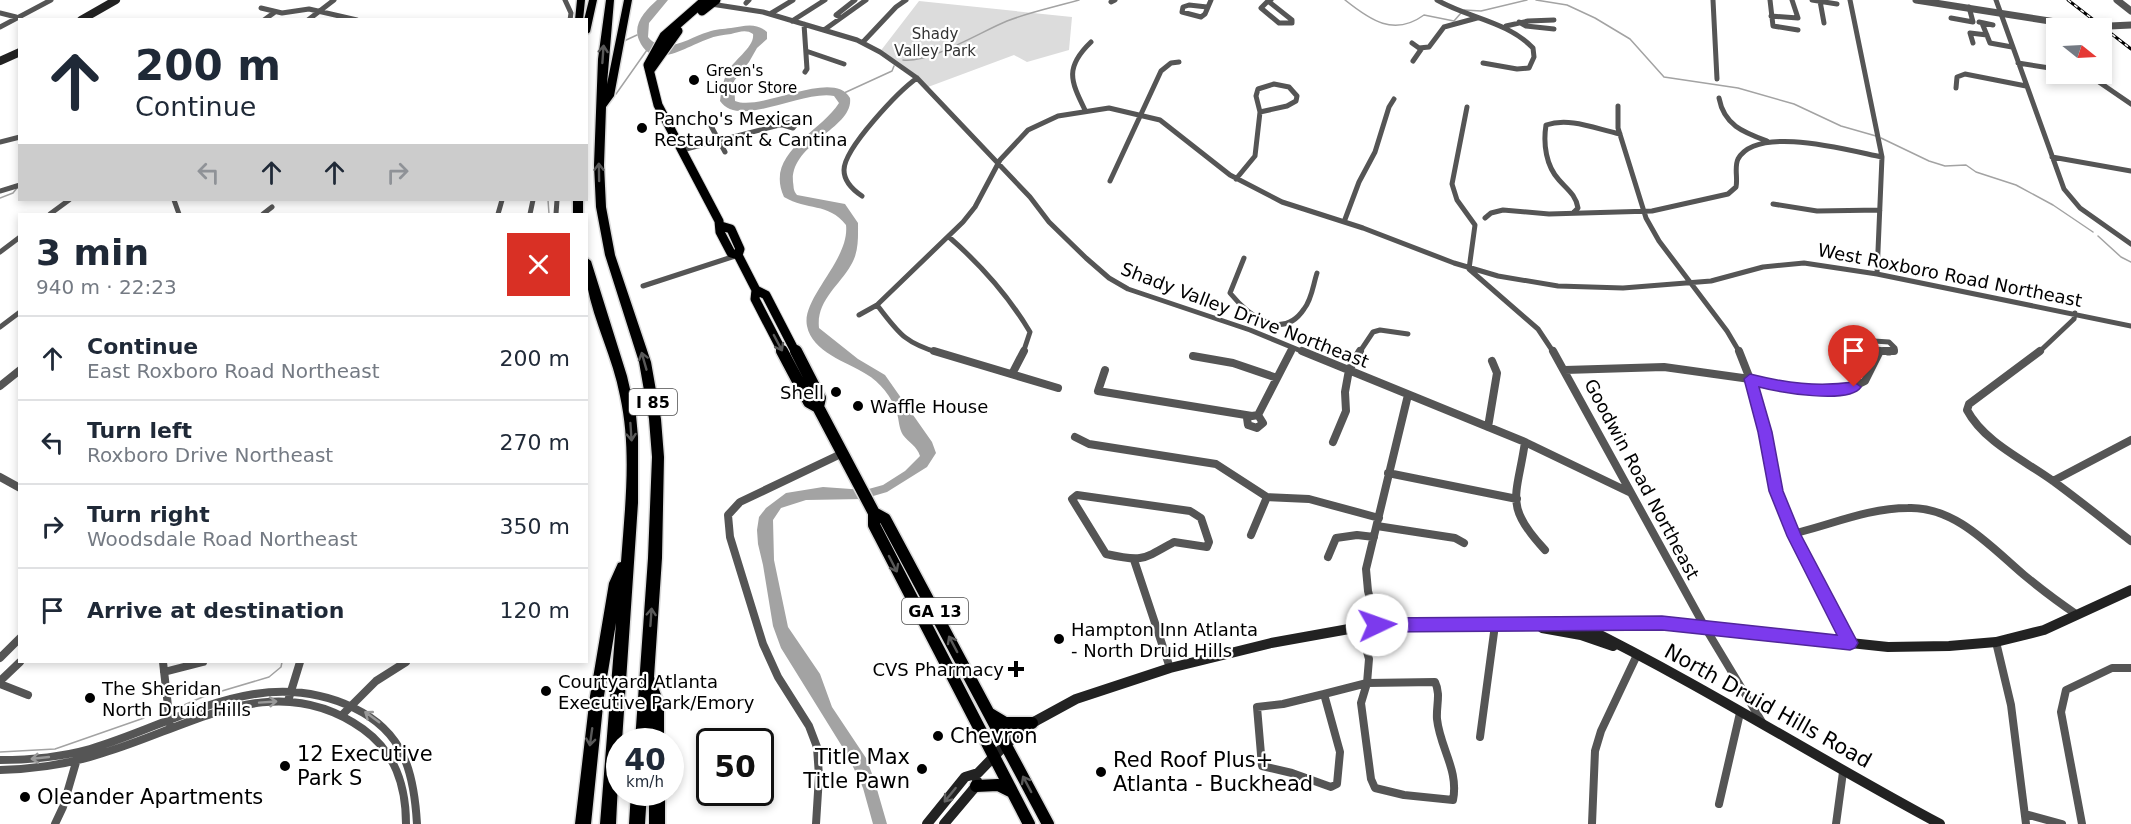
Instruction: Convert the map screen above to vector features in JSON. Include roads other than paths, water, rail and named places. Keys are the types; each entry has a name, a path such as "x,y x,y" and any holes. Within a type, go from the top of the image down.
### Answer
{"highway":[{"path":"579,18 581,0"},
{"path":"588,23 593,0"},
{"name":"I 85","path":"610,0 604,40 599,184 605,231 620,289 645,362 655,419 658,457 655,558 643,728"},
{"path":"601,108 609,96 628,0"},
{"name":"I 85","path":"588,268 630,415 632,503 608,824"},
{"path":"584,824 597,696 616,584 627,557"},
{"path":"646,676 657,702 657,728"},
{"path":"637,824 638,806"},
{"path":"657,806 657,824"}],"main road":[{"path":"84,18 116,0"},
{"path":"650,65 658,61 673,31 696,8 714,2"},
{"path":"650,65 660,41 714,2"},
{"path":"0,61 18,53"},
{"name":"GA 13","path":"650,65 653,93 722,226 720,232 731,253 738,255 756,290 766,295 820,398 818,407 874,513 874,525 1029,824"},
{"name":"GA 13","path":"874,513 885,519 1048,824"},
{"path":"944,824 992,756 1032,723 1076,699 1125,681 1271,643 1377,625 1662,623 1888,647 1996,642 2044,630 2131,590"},
{"name":"North Druid Hills Road","path":"1577,624 1602,634 1763,724 1843,772 1940,824"},
{"path":"1519,625 1581,635 1637,655"},
{"path":"990,714 1005,723 1032,723"},
{"path":"927,824 965,777 998,785 1012,792"}],"street":[{"path":"0,27 51,0"},
{"path":"310,18 334,0"},
{"path":"565,0 571,13 570,18"},
{"path":"770,14 793,0"},
{"path":"792,21 825,0"},
{"path":"840,17 836,15 838,12 855,0"},
{"path":"824,30 840,17 848,17 866,0"},
{"path":"863,42 875,32 896,4 906,0"},
{"path":"1208,7 1189,5 1183,7 1182,12 1201,17 1205,14 1208,7 1211,0"},
{"path":"1437,0 1453,10 1506,26 1533,48 1534,57 1529,68 1517,69 1483,63"},
{"path":"1713,0 1717,79"},
{"path":"1770,0 1773,26 1798,30"},
{"path":"1772,16 1798,18 1795,0"},
{"path":"1812,0 1837,4"},
{"path":"1850,0 1882,157 1877,274"},
{"path":"1916,0 2088,27 2131,25"},
{"path":"1996,0 2063,188 2070,198 2131,244"},
{"path":"2117,0 2131,11"},
{"path":"1269,1 1292,20 1292,24 1283,25 1261,8 1261,5 1269,1"},
{"path":"1820,1 1824,22"},
{"name":"Shady Valley Drive Northeast","path":"714,2 770,14 863,42 896,62 917,78 1030,197 1036,208 1086,261 1108,278 1128,289 1250,330 1349,370 1525,442 1631,493"},
{"path":"261,8 282,13 309,9 349,18"},
{"path":"1969,8 1973,21"},
{"path":"267,18 275,12"},
{"path":"0,13 16,17"},
{"path":"1412,43 1413,46 1422,48 1429,46 1444,27 1474,17"},
{"path":"1951,18 1993,25"},
{"path":"1506,26 1519,22 1554,20"},
{"path":"1519,22 1526,26 1554,29"},
{"path":"1982,23 1990,44 2011,46"},
{"path":"804,24 807,69 805,72"},
{"path":"1973,43 1970,33 1987,35"},
{"path":"1085,110 1073,85 1071,75 1076,58 1091,42"},
{"path":"1413,61 1422,48"},
{"path":"806,51 844,64"},
{"path":"1110,181 1161,71 1172,63 1179,62"},
{"path":"2018,63 2046,67"},
{"path":"1956,88 1958,77 1965,74 2026,86"},
{"path":"862,196 852,189 844,177 845,160 880,114 917,78"},
{"path":"1236,179 1255,156 1260,112 1257,96 1260,87 1278,84 1289,87 1296,94 1296,101 1291,106 1260,112"},
{"path":"2102,84 2131,104"},
{"path":"1344,222 1359,182 1375,152 1389,107 1394,99"},
{"path":"1719,99 1722,114 1729,124 1767,141 1791,142 1882,157"},
{"path":"1618,106 1617,121 1620,134 1643,211 1659,241 1727,331 1750,379 1765,432 1776,491 1794,536 1850,643"},
{"path":"1467,107 1452,184 1457,200 1475,225 1469,269"},
{"name":"West Roxboro Road Northeast","path":"859,315 877,305 949,237 975,207 998,165 1014,142 1033,127 1058,116 1109,108 1141,114 1163,122 1194,149 1236,179 1282,202 1344,222 1469,269 1520,281 1581,288 1623,288 1722,279 1763,267 1794,263 1877,274 2131,326"},
{"path":"1574,212 1578,208 1577,200 1557,179 1550,164 1544,138 1546,125 1552,122 1565,122 1620,134"},
{"path":"682,150 783,125"},
{"path":"711,126 725,152"},
{"path":"0,142 18,138"},
{"path":"1485,218 1491,213 1503,210 1548,214 1643,211 1684,206 1732,192 1737,185 1736,163 1739,157 1756,145 1767,141"},
{"path":"2052,157 2131,171"},
{"path":"0,191 18,186"},
{"path":"51,213 68,201"},
{"path":"1773,204 1816,211 1880,210"},
{"path":"264,213 272,207"},
{"path":"949,237 992,281 1022,318 1030,332 1027,345 1012,374"},
{"path":"0,252 18,238"},
{"path":"643,286 738,255"},
{"path":"1244,258 1230,293 1255,320 1279,325 1297,318 1305,308 1317,273"},
{"name":"Goodwin Road Northeast","path":"1469,269 1538,329 1565,370 1706,629 1763,724"},
{"path":"877,305 903,338 916,346 1058,388"},
{"path":"2075,313 2074,319 2038,353 1969,404 1967,410 1975,425 2131,541"},
{"path":"0,327 18,314"},
{"path":"1250,330 1255,320"},
{"path":"1332,442 1346,411 1349,370 1373,333 1387,330 1408,334"},
{"path":"1105,370 1098,391 1146,401 1209,408 1247,418 1258,415 1292,348"},
{"path":"1565,370 1655,366 1750,379 1780,387 1827,391 1853,387 1865,381 1880,351"},
{"path":"1193,356 1233,363 1277,378"},
{"path":"1488,427 1497,373 1492,361"},
{"path":"0,386 18,372"},
{"path":"1377,625 1368,591 1366,569 1407,395"},
{"path":"1247,418 1248,425 1257,428 1263,423 1258,415"},
{"path":"1075,437 1089,444 1216,464 1267,497 1309,499 1378,522 1455,538 1464,543"},
{"path":"2053,481 2131,440"},
{"path":"1525,442 1517,511 1524,525 1545,550"},
{"path":"816,824 819,770 816,745 806,720 772,666 755,626 738,562 729,539 728,515 740,502 843,453"},
{"path":"1388,473 1517,499"},
{"path":"0,477 18,487"},
{"path":"1077,495 1190,511 1201,518 1209,542 1207,547 1174,542 1149,556 1134,560 1106,554 1072,499 1077,495"},
{"path":"1251,535 1267,497"},
{"path":"1794,536 1800,532 1870,514 1905,508 1934,510 1966,528 2037,586 2076,614"},
{"path":"1328,557 1336,538 1345,535 1374,537"},
{"path":"1134,560 1170,668"},
{"path":"1480,737 1495,625"},
{"path":"1324,694 1340,752 1337,784 1331,788 1292,773 1262,766 1257,707 1283,704 1367,683 1435,682 1439,688 1437,721 1454,767 1456,785 1453,800 1404,795 1375,788 1371,779 1361,703 1367,683 1369,659 1360,627"},
{"path":"0,658 18,640"},
{"path":"1996,642 2011,705 2026,824"},
{"path":"1592,824 1595,751 1601,732 1637,655"},
{"path":"19,663 0,683 28,695"},
{"path":"163,663 170,724"},
{"path":"164,672 198,663"},
{"path":"288,701 300,663"},
{"path":"343,714 376,681 404,663"},
{"path":"2082,824 2061,712 2062,702 2066,690 2112,668 2131,668"},
{"path":"0,771 30,770 77,761 244,694 292,690 322,693 351,704 376,719 403,750 414,782 417,824"},
{"path":"170,724 243,704 288,701 315,704 343,714 367,731 393,758 402,779 407,801 406,824"},
{"path":"1719,804 1740,712"},
{"path":"0,760 36,758 119,744"},
{"path":"56,824 80,751"},
{"path":"1836,824 1843,772"},
{"path":"2025,814 2062,824"}],"waterway":[{"path":"903,60 927,57 1007,21 1079,0"},
{"path":"1345,0 1373,19 1392,25 1403,25 1424,15 1454,21 1461,13"},
{"path":"1464,10 1481,11 1527,0"},
{"path":"1536,0 1567,5 1595,18 1630,39 1664,77 1738,88 1794,104 1841,126 1876,136"},
{"path":"624,41 637,35"},
{"path":"616,94 647,50"},
{"path":"844,93 892,71 894,66"},
{"path":"1881,138 1929,161 1945,166 1966,165 1976,172 2016,185 2053,205 2093,232"},
{"path":"0,198 13,193 17,188"},
{"path":"548,201 549,213"},
{"path":"2098,236 2121,257 2131,262"},
{"path":"184,705 205,696 269,677 281,667 282,663"},
{"path":"0,752 55,749 144,718"}],"railway":[{"path":"2068,0 2131,49"}],"place":[{"name":"Green's Liquor Store","path":"694,80"},
{"name":"Pancho's Mexican Restaurant & Cantina","path":"642,128"},
{"name":"Shell","path":"836,392"},
{"name":"Waffle House","path":"858,406"},
{"name":"Hampton Inn Atlanta - North Druid Hills","path":"1059,639"},
{"name":"CVS Pharmacy","path":"1016,669"},
{"name":"Courtyard Atlanta Executive Park/Emory","path":"546,691"},
{"name":"The Sheridan North Druid Hills","path":"90,698"},
{"name":"Chevron","path":"938,736"},
{"name":"12 Executive Park S","path":"285,766"},
{"name":"Title Max Title Pawn","path":"922,769"},
{"name":"Red Roof Plus+ Atlanta - Buckhead","path":"1101,772"},
{"name":"Oleander Apartments","path":"25,797"}],"park label":[{"name":"Shady Valley Park","path":"935,42"}]}
